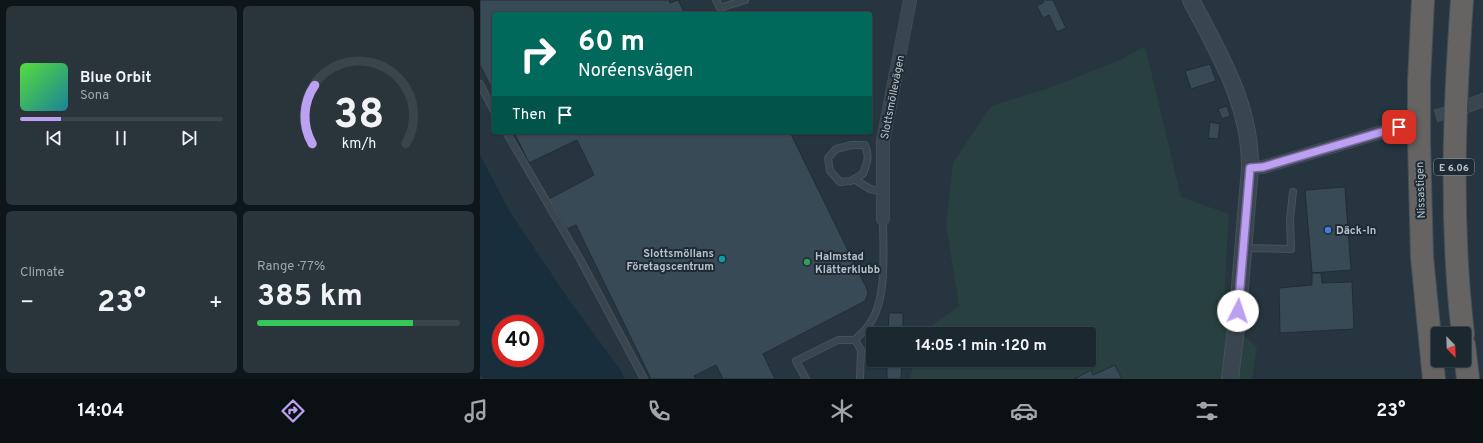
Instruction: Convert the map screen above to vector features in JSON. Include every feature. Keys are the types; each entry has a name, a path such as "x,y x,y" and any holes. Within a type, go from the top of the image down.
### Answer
{"highway":[{"name":"Nissastigen","path":"1423,0 1419,111 1422,257 1434,379"},
{"name":"E 6.06","path":"1462,0 1456,79 1454,221 1458,291 1462,327"},
{"path":"1467,367 1468,379"}],"street":[{"name":"Slottsmöllevägen","path":"883,219 883,141 910,0"},
{"path":"1191,0 1223,61 1239,97 1248,132 1250,148 1250,168 1242,248 1238,311 1230,379"},
{"path":"1467,106 1483,100"},
{"path":"1250,168 1263,167 1399,127"}],"lane":[{"path":"716,0 720,8 745,0"},
{"path":"480,84 492,107"},
{"path":"507,134 580,260 644,379"},
{"path":"852,144 865,146 868,154 863,174 854,179 851,181 840,182 830,171 828,158 836,149 852,144"},
{"path":"854,179 870,189 883,192"},
{"path":"1242,248 1291,249 1290,219 1293,192"},
{"path":"806,379 796,361 838,340 855,340 869,326 875,314 881,294 883,219"},
{"path":"855,340 861,350 860,379"}],"green space":[{"path":"1145,46 1181,197 1229,214 1223,318 1257,347 1252,379 910,379 913,367 1096,367 1096,327 930,327 959,306 946,225 953,163 991,106 1049,88 1120,60"}],"water":[{"path":"480,155 510,212 569,300 619,368 625,379 485,379 480,375"}],"building":[{"path":"480,0 669,0 670,3 678,0 684,12 492,12 492,89 480,65"},
{"path":"1042,0 1053,0 1066,28 1057,32 1049,15 1043,18 1037,6 1044,2"},
{"path":"1210,64 1216,81 1191,89 1185,71"},
{"path":"1227,106 1230,116 1222,119 1218,109"},
{"path":"1210,122 1220,124 1218,139 1208,138"},
{"name":"Slottsmöllans Företagscentrum","path":"515,134 791,134 867,289 868,294 865,301 763,354 775,379 723,379 716,365 694,376 696,379 651,379 576,225 567,229 549,199 594,175 577,140 529,163"},
{"name":"Däck-In","path":"1345,187 1351,270 1312,273 1305,190"},
{"path":"1312,273 1321,273 1322,283 1352,282 1354,329 1280,333 1279,288 1312,285"},
{"path":"889,313 903,313 903,327 888,327"},
{"path":"1115,365 1122,379 1074,379 1091,370 1093,375"},
{"path":"887,367 902,367 901,379 887,379"}],"tunnel":[{"path":"1399,127 1462,108"}],"place":[{"name":"Däck-In","path":"1328,230"},
{"name":"Slottsmöllans Företagscentrum","path":"722,259"},
{"name":"Halmstad Klätterklubb","path":"807,262"}],"route":[{"path":"1238,311 1243,235 1250,168 1263,167 1399,127"}]}
